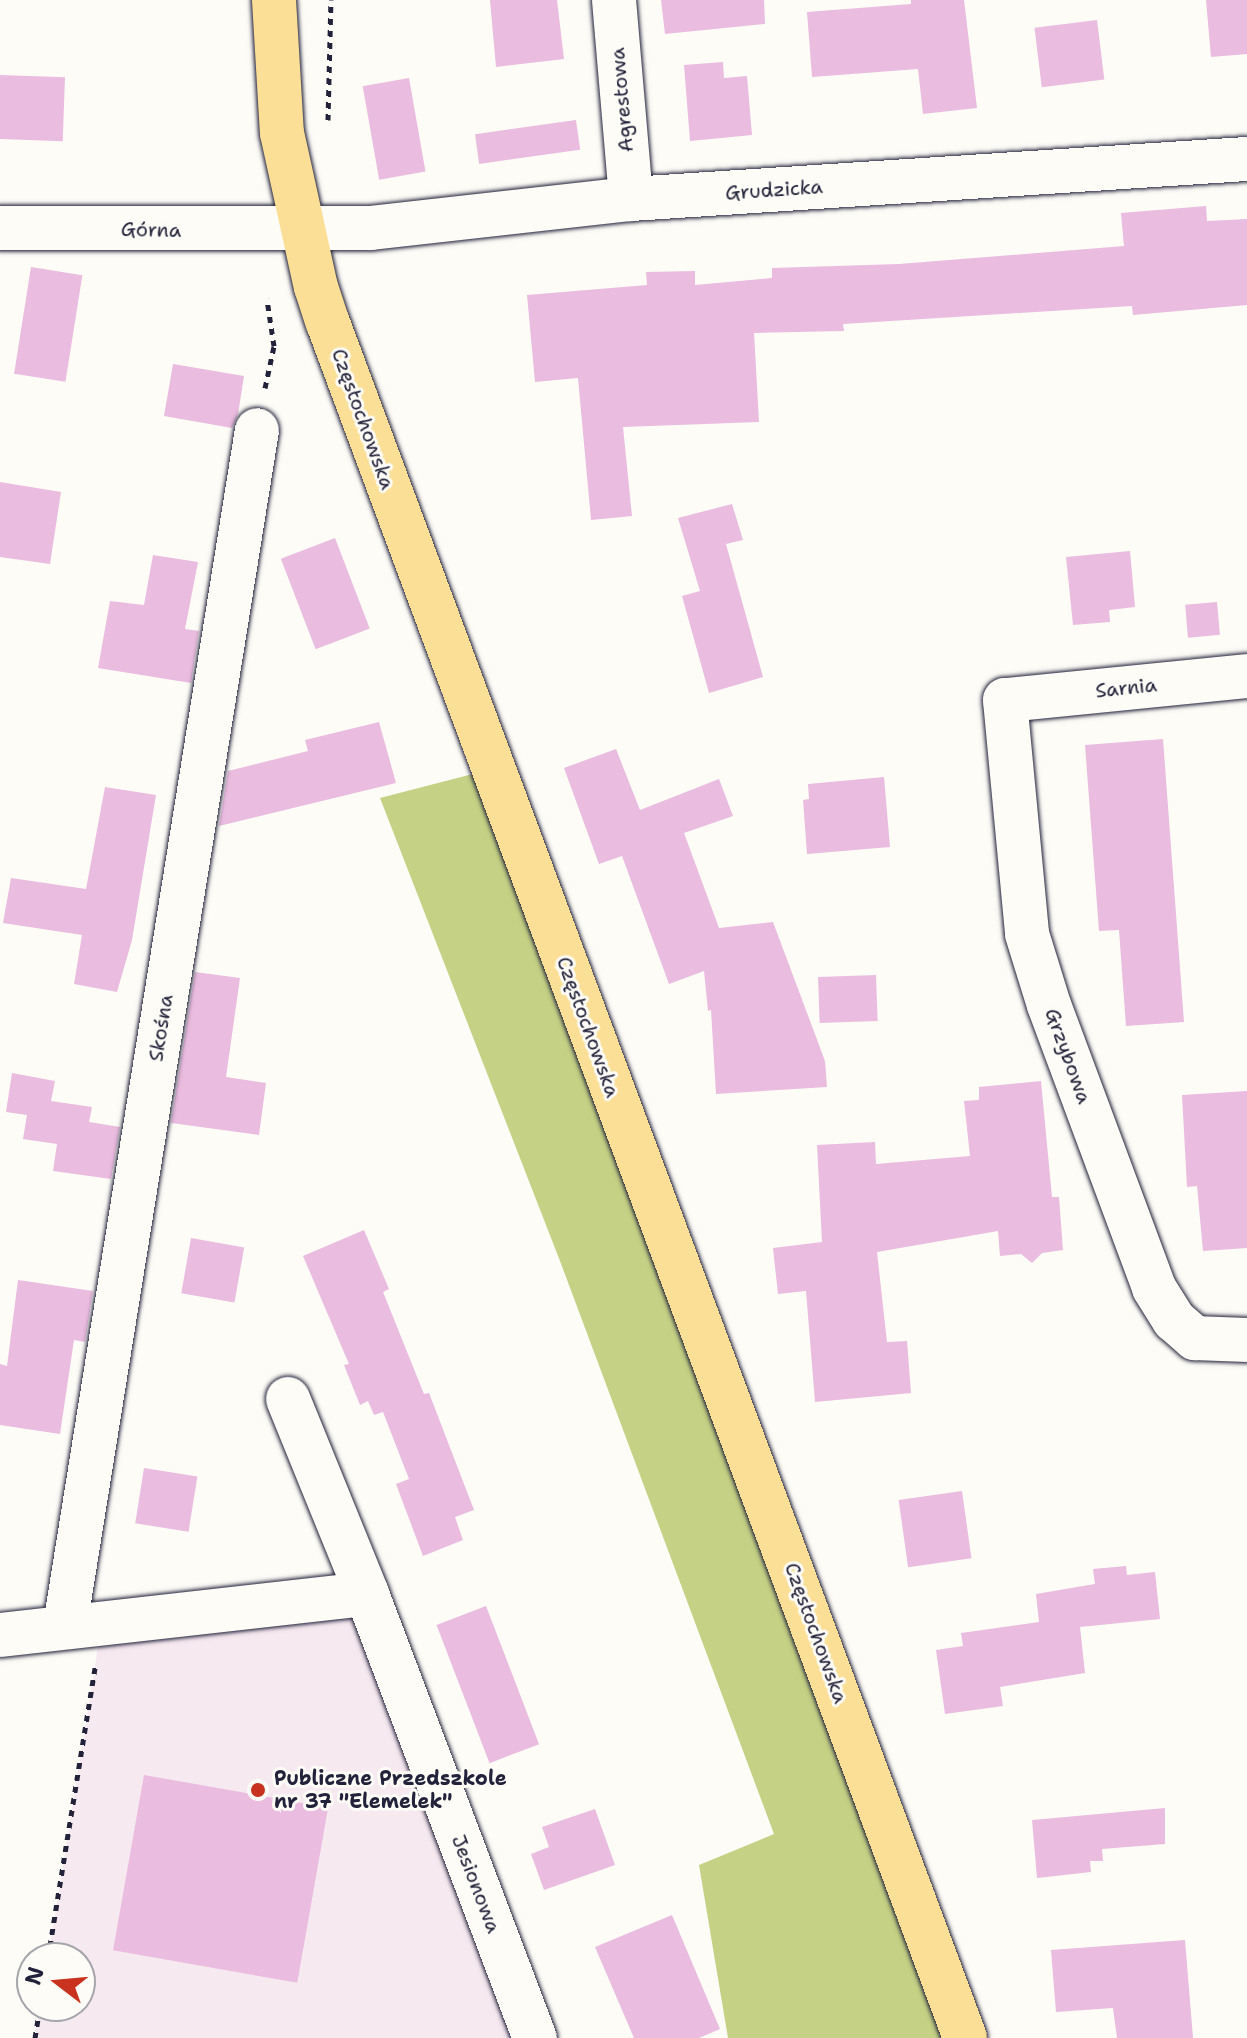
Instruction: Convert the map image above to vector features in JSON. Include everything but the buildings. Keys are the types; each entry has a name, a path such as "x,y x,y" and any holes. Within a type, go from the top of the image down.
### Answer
{"main road":[{"name":"Częstochowska","path":"274,0 278,100 316,287 334,341 965,2038"}],"street":[{"name":"Agrestowa","path":"614,0 631,199"},
{"name":"Grudzicka","path":"303,230 371,228 631,199 1247,159"},
{"name":"Górna","path":"0,228 303,230"},
{"name":"Skośna","path":"83,1624 257,430"},
{"name":"Sarnia","path":"1005,700 1247,676"},
{"name":"Grzybowa","path":"1005,700 1027,934 1049,1005 1148,1273 1174,1320 1195,1338 1247,1340"},
{"name":"Jesionowa","path":"288,1399 367,1594 535,2038"},
{"path":"0,1635 367,1594"}],"path":[{"path":"328,124 331,0"},
{"path":"257,430 274,346 267,299"},
{"path":"50,1942 83,1624"}],"shaded area":[{"name":"Publiczne Przedszkole nr 37 \"Elemelek\"","path":"367,1594 514,2038 35,2038 38,2022 96,2022 96,1942 51,1942 102,1622"}],"green space":[{"path":"492,769 965,2038 728,2038 699,1865 774,1834 560,1261 380,798"}],"place":[{"name":"Publiczne Przedszkole nr 37 \"Elemelek\"","path":"258,1790"}]}
